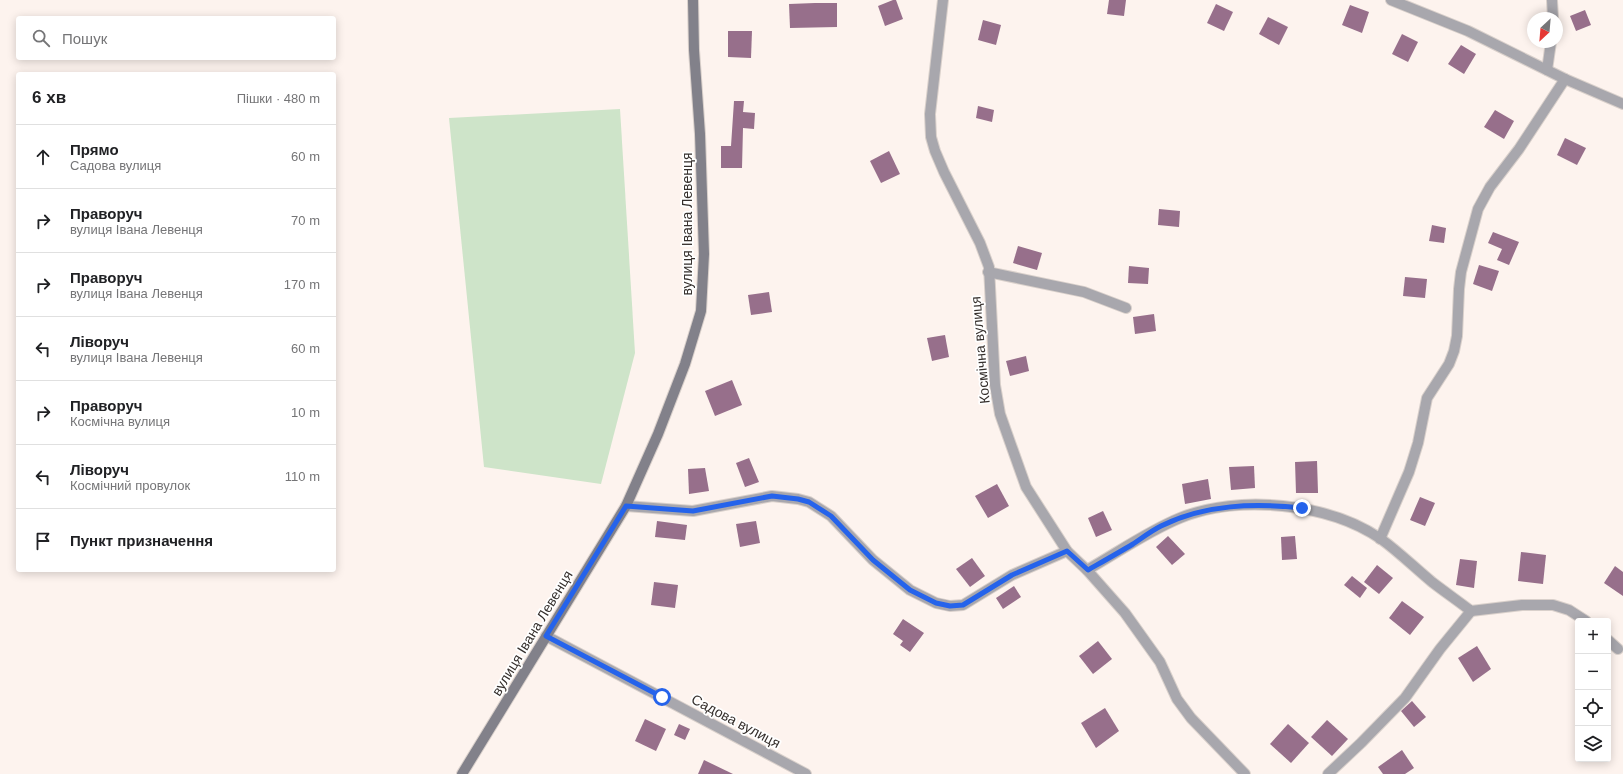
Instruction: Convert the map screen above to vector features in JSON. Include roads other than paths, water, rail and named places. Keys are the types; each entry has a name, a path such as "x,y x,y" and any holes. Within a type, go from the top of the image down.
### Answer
{"street":[{"name":"вулиця Івана Левенця","path":"462,774 626,506 658,434 685,364 701,311 704,246 700,134 694,50 693,0"},
{"name":"Космічна вулиця","path":"943,0 930,114 932,137 935,151 944,172 980,243 988,267 995,385 1000,414 1026,486 1067,551 1088,570 1125,613 1160,662 1178,699 1191,718 1245,774"},
{"path":"1391,0 1468,32 1565,79 1623,104"},
{"path":"1552,0 1553,12"},
{"path":"1547,70 1550,48"},
{"path":"1380,539 1414,458 1428,398 1449,364 1454,351 1457,336 1461,272 1478,209 1490,187 1519,149 1565,79"},
{"path":"988,272 1084,292 1126,308"},
{"path":"626,506 693,511 772,496 798,499 809,502 831,516 873,560 910,590 936,603 950,606 963,605 1012,575 1067,551"},
{"path":"1088,570 1160,526 1182,517 1210,509 1248,505 1273,505 1302,508 1331,515 1356,525 1380,539 1433,583 1471,611 1522,605 1553,605 1569,610 1581,618"},
{"path":"1328,774 1405,698 1440,649 1471,611"},
{"name":"Садова вулиця","path":"546,636 806,774"},
{"path":"1611,643 1618,649"}]}
